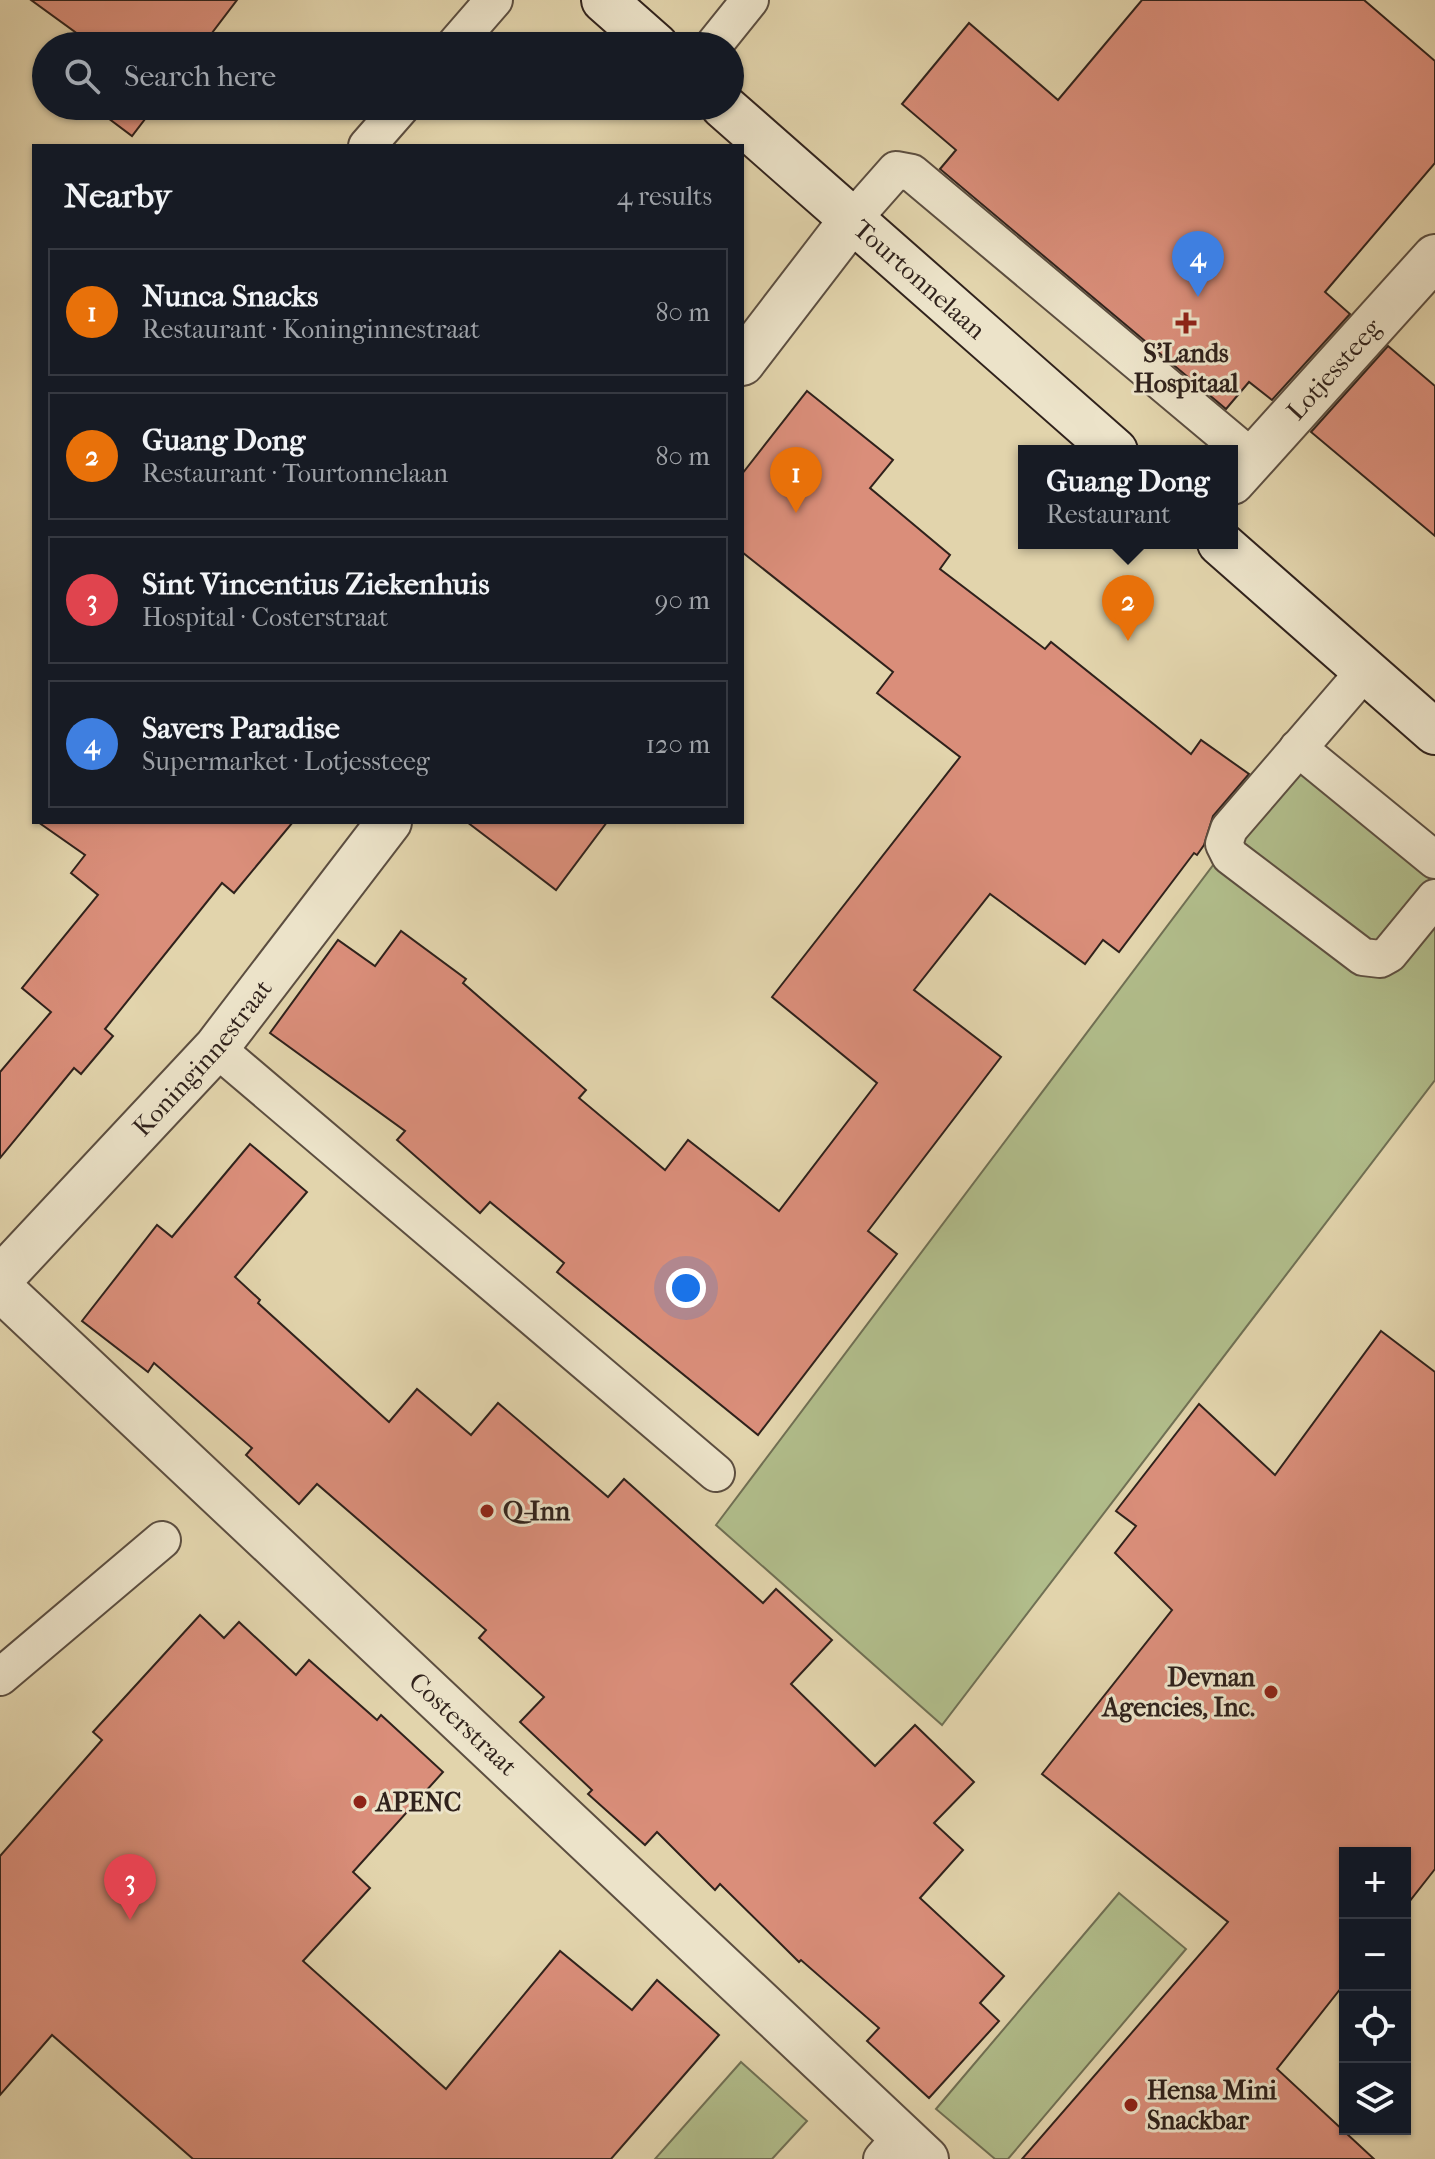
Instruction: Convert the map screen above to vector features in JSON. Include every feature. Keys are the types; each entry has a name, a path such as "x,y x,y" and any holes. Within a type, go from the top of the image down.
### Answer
{"street":[{"path":"604,0 640,32"},
{"name":"Tourtonnelaan","path":"739,120 1108,445"},
{"path":"744,360 851,221"},
{"name":"Lotjessteeg","path":"1242,470 1435,257"},
{"path":"1227,549 1435,732"},
{"name":"Koninginnestraat","path":"0,1279 216,1048 387,824"},
{"name":"Costerstraat","path":"0,1288 903,2152"}],"lane":[{"path":"466,32 494,0"},
{"path":"724,32 750,0"},
{"path":"369,144 390,120"},
{"path":"851,221 896,170 912,173 1214,445"},
{"path":"1365,671 1229,829 1224,844 1230,856 1363,957 1380,959 1389,954 1435,898"},
{"path":"1298,748 1435,860"},
{"path":"216,1048 716,1473"},
{"path":"0,1677 162,1540"}],"green space":[{"path":"1296,755 1435,871 1435,1080 942,1725 716,1525"},
{"path":"1119,1893 1186,1949 1008,2159 995,2159 936,2109"},
{"path":"741,2062 807,2121 772,2159 655,2159"}],"building":[{"path":"31,0 237,0 213,32 75,32"},
{"name":"S'Lands Hospitaal","path":"1142,0 1364,0 1435,61 1435,163 1325,292 1350,314 1272,400 1249,382 1226,409 940,169 956,150 902,104 969,23 1058,100"},
{"path":"111,120 144,120 132,136"},
{"path":"1388,346 1435,386 1435,536 1311,432"},
{"path":"807,391 893,460 870,488 950,555 940,569 1045,649 1051,642 1191,754 1201,740 1249,774 1213,816 1204,845 1197,855 1194,853 1119,952 1103,940 1085,964 990,894 914,990 1001,1057 868,1231 897,1254 758,1435 557,1272 564,1263 490,1202 480,1213 397,1140 405,1131 270,1033 338,940 375,966 401,931 466,979 463,983 586,1090 579,1098 665,1170 688,1140 779,1211 877,1083 772,997 960,757 877,693 893,672 744,554 744,471"},
{"path":"41,824 291,824 234,893 222,883 105,1029 113,1036 81,1074 74,1068 0,1158 0,1072 51,1012 22,988 98,895 71,873 85,855"},
{"path":"470,824 606,824 556,890"},
{"path":"250,1144 307,1192 235,1277 260,1300 258,1303 389,1422 417,1389 471,1435 498,1403 608,1497 624,1479 763,1603 776,1589 832,1640 791,1684 875,1766 915,1725 974,1782 934,1823 963,1850 920,1898 1004,1976 980,2003 999,2021 929,2098 867,2041 879,2028 801,1960 799,1962 720,1884 715,1890 657,1832 645,1845 588,1794 592,1790 520,1722 544,1697 479,1638 486,1630 317,1484 299,1504 246,1455 252,1448 154,1363 148,1372 82,1321 157,1225 172,1237"},
{"name":"Devnan Agencies, Inc.","path":"1381,1331 1435,1372 1435,1869 1411,1899 1411,1847 1339,1847 1339,1991 1277,2069 1339,2127 1339,2135 1348,2135 1374,2159 1022,2159 1228,1922 1042,1774 1172,1610 1115,1553 1136,1526 1116,1511 1199,1404 1275,1475"},
{"path":"200,1615 224,1638 239,1622 296,1675 309,1660 377,1720 381,1715 443,1772 353,1872 370,1888 303,1961 446,2089 560,1951 632,2010 657,1980 719,2035 611,2159 193,2159 52,2035 0,2095 0,1856 102,1740 93,1732"}],"place":[{"name":"Savers Paradise","path":"1198,297"},
{"name":"S'Lands Hospitaal","path":"1186,323"},
{"name":"Nunca Snacks","path":"796,513"},
{"name":"Guang Dong","path":"1128,641"},
{"name":"Q-Inn","path":"487,1511"},
{"name":"Devnan Agencies, Inc.","path":"1271,1692"},
{"name":"APENC","path":"360,1802"},
{"name":"Sint Vincentius Ziekenhuis","path":"130,1920"},
{"name":"Hensa Mini Snackbar","path":"1131,2105"}]}
